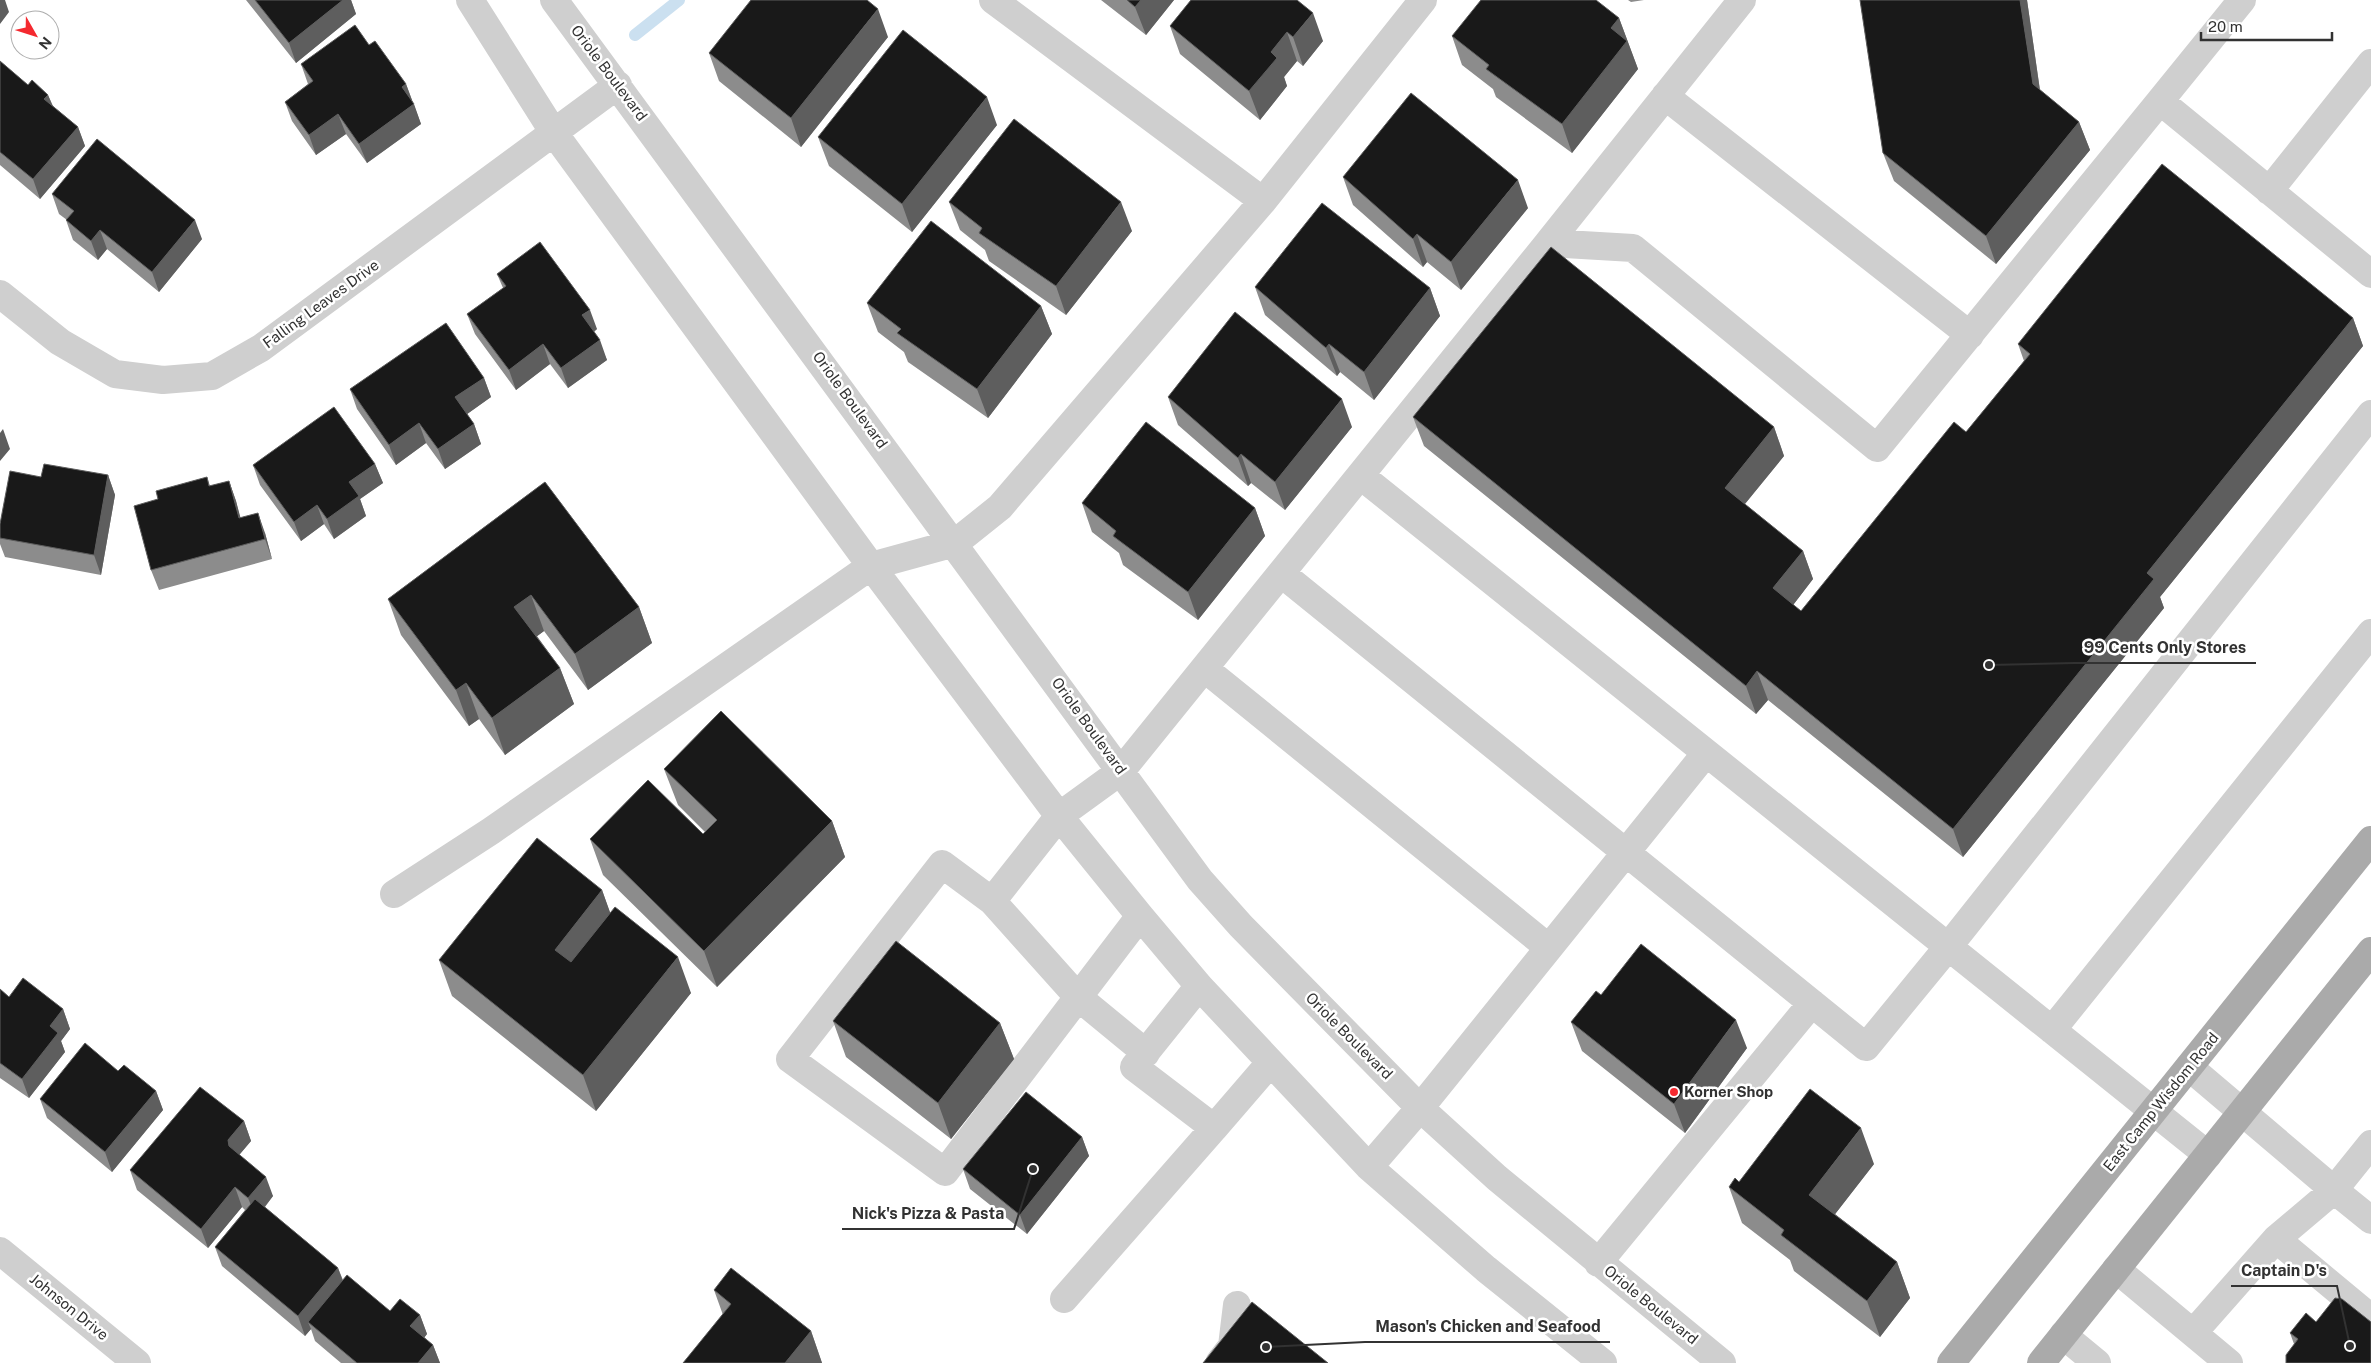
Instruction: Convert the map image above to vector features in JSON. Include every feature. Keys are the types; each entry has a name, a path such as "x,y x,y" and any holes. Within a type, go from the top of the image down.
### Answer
{"main road":[{"name":"East Camp Wisdom Road","path":"1951,1363 2371,840"},
{"path":"2041,1363 2371,951"}],"street":[{"path":"470,0 554,134 871,566 1059,816 1140,916 1199,986 1369,1167 1486,1269 1604,1363"},
{"name":"Oriole Boulevard","path":"554,0 955,543 1200,880 1240,926 1420,1108 1497,1178 1598,1263 1722,1363"},
{"path":"993,0 1263,200"},
{"path":"394,894 499,826 871,566 955,543 1000,507 1263,200 1422,0"},
{"path":"992,901 1059,816 1121,771 1282,574 1742,0"},
{"path":"1548,243 1633,248 1877,448 2242,0"},
{"path":"2269,191 2371,63"},
{"name":"Falling Leaves Drive","path":"0,294 60,342 115,374 163,380 212,376 261,348 618,85"},
{"path":"1665,96 1970,335"},
{"path":"2160,101 2371,274"},
{"path":"1282,574 1866,1047 1948,947 2371,414"},
{"path":"1360,476 2208,1155"},
{"path":"2052,1030 2370,636"},
{"path":"1205,669 1549,948"},
{"path":"1369,1167 1420,1108 1706,753"},
{"path":"1140,916 1078,997 945,1172 790,1059 942,864 992,901 1078,997 1146,1053"},
{"path":"1199,986 1134,1068 1214,1128"},
{"path":"1598,1263 1812,1003"},
{"path":"1064,1299 1270,1063"},
{"path":"2188,1067 2371,1220"},
{"path":"2193,1333 2276,1239 2334,1190 2371,1144"},
{"path":"2276,1239 2371,1318"},
{"name":"Johnson Drive","path":"0,1251 137,1363"},
{"path":"2116,1268 2229,1363"},
{"path":"1219,1363 1232,1346 1237,1305"},
{"path":"2063,1336 2097,1363"}],"building":[{"path":"255,0 343,0 289,43"},
{"path":"751,0 867,0 878,9 791,118 709,53"},
{"path":"1127,0 1141,0 1135,7"},
{"path":"1191,0 1297,0 1313,13 1293,37 1287,32 1271,52 1277,58 1249,91 1170,26"},
{"path":"1481,0 1596,0 1619,18 1611,28 1627,41 1562,124 1486,69 1489,65 1452,36"},
{"path":"1860,0 2020,0 2033,84 2079,122 1986,236 1883,153"},
{"path":"355,25 369,45 375,41 406,84 402,87 414,104 359,144 338,114 309,135 285,102 313,81 301,64"},
{"path":"903,30 987,97 902,204 818,137"},
{"path":"0,61 28,85 32,80 48,95 44,99 78,127 33,179 0,152"},
{"path":"1411,93 1518,180 1451,262 1417,234 1413,239 1343,177"},
{"path":"1014,119 1121,202 1056,286 979,233 982,228 949,202"},
{"path":"97,139 195,220 152,272 100,230 91,241 66,220 74,211 52,194"},
{"path":"2162,164 2353,318 2147,573 2154,579 1953,829 1757,671 1746,686 1413,417 1551,247 1774,427 1725,488 1803,551 1773,588 1801,611 1954,422 1966,432 2030,354 2018,344"},
{"path":"1322,203 1430,288 1364,372 1329,344 1326,348 1255,287"},
{"path":"931,221 1041,306 977,389 897,333 901,329 867,303"},
{"path":"540,242 590,310 582,315 600,340 561,368 543,344 509,370 467,314 506,286 497,274"},
{"path":"1235,312 1342,399 1275,482 1241,454 1238,458 1168,397"},
{"path":"446,323 484,378 455,397 474,424 438,449 419,423 389,445 350,389"},
{"path":"334,407 375,464 349,482 359,496 327,519 317,505 294,522 253,465"},
{"path":"1146,422 1255,508 1188,592 1113,536 1116,531 1082,503"},
{"path":"44,464 108,475 94,555 0,538 0,524 10,471 41,477"},
{"path":"207,477 209,486 229,481 239,518 258,513 265,539 151,570 134,506 158,499 156,491"},
{"path":"545,482 639,607 575,654 531,595 514,607 560,668 492,718 466,683 456,690 388,599"},
{"path":"721,711 832,821 704,951 590,839 648,780 703,834 717,820 664,769"},
{"path":"537,838 602,890 555,950 571,962 615,907 678,957 583,1075 439,960"},
{"path":"896,941 1000,1023 938,1103 833,1021"},
{"name":"Korner Shop","path":"1641,944 1736,1020 1674,1104 1571,1022 1596,991 1601,995"},
{"path":"23,978 63,1009 50,1026 58,1033 22,1079 0,1063 0,989 9,997"},
{"path":"85,1043 118,1071 124,1065 156,1091 105,1152 40,1099"},
{"path":"200,1087 244,1121 228,1140 229,1146 266,1177 248,1198 235,1187 201,1229 130,1170"},
{"path":"1810,1089 1861,1128 1809,1195 1897,1262 1867,1301 1781,1235 1784,1230 1729,1187 1735,1178 1739,1182"},
{"path":"1026,1092 1082,1137 1020,1215 963,1169"},
{"path":"255,1199 338,1268 298,1316 215,1247"},
{"path":"731,1268 811,1331 785,1363 683,1363 731,1304 714,1290"},
{"path":"347,1275 390,1311 400,1299 420,1315 410,1326 433,1345 418,1363 357,1363 308,1322"},
{"path":"2335,1298 2342,1299 2371,1322 2371,1363 2286,1363 2286,1355 2298,1339 2290,1333 2306,1313 2316,1322"},
{"path":"1252,1302 1328,1363 1203,1363"}],"waterway":[{"path":"635,35 679,0"}],"place":[{"name":"99 Cents Only Stores","path":"1989,665"},
{"name":"Korner Shop","path":"1674,1092"},
{"name":"Nick's Pizza & Pasta","path":"1033,1169"},
{"name":"Captain D's","path":"2350,1346"},
{"name":"Mason's Chicken and Seafood","path":"1266,1347"}]}
